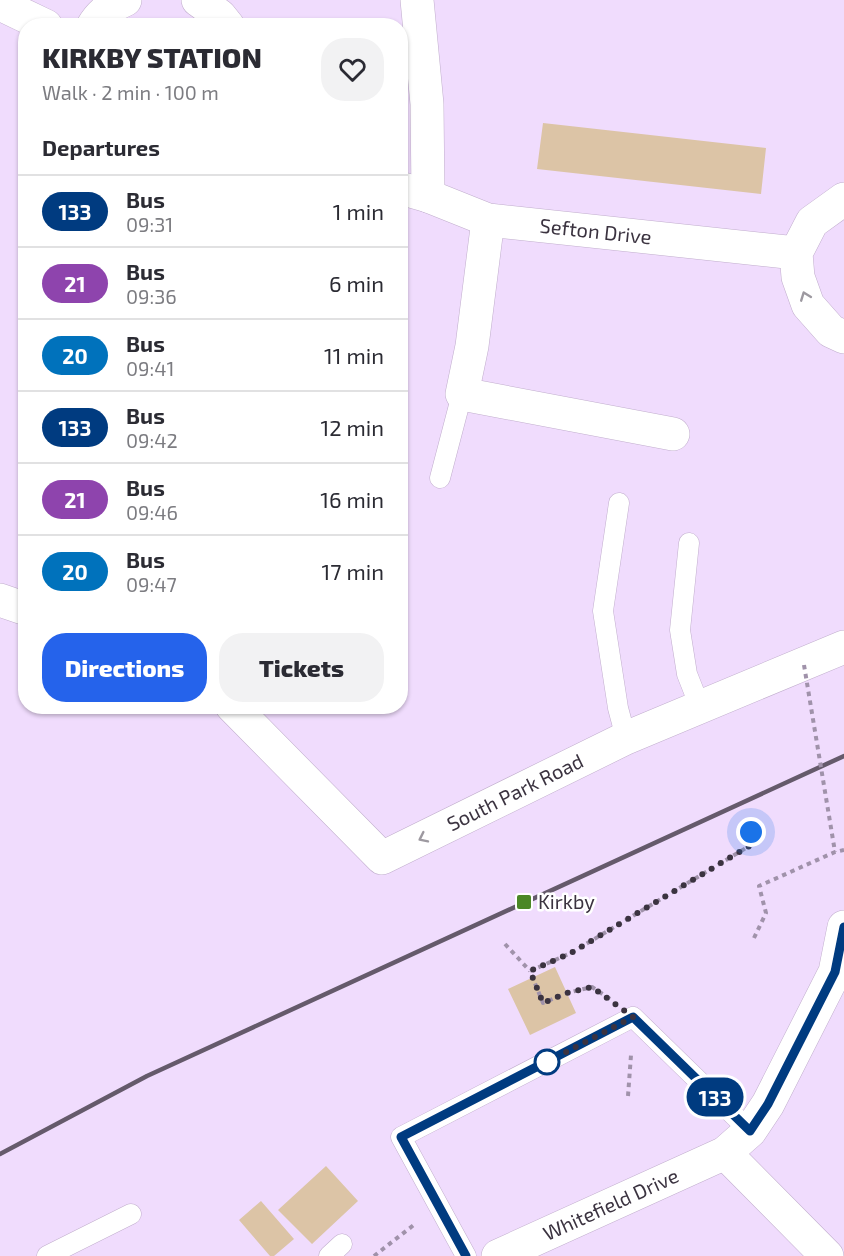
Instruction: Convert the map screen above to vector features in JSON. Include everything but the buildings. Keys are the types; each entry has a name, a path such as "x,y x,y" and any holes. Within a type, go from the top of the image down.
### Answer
{"street":[{"path":"98,18 125,0"},
{"path":"198,0 222,18"},
{"path":"414,192 428,104 417,0"},
{"path":"0,4 29,18"},
{"name":"Sefton Drive","path":"414,192 488,220 796,253"},
{"path":"844,199 812,222 796,253 798,277 808,305 831,331 844,337"},
{"path":"488,220 472,346 462,394 673,434"},
{"path":"0,600 18,606"},
{"name":"South Park Road","path":"240,714 382,858 626,738 844,647"},
{"name":"Whitefield Drive","path":"498,1256 725,1153 750,1131 768,1104 835,972 844,927"},
{"path":"725,1153 827,1256"}],"lane":[{"path":"440,478 462,394"},
{"path":"620,502 603,611 618,708 626,738"},
{"path":"689,543 680,630 687,674 700,707"},
{"path":"466,1256 401,1137 633,1017 750,1131"},
{"path":"47,1256 131,1214"}],"path":[{"path":"804,665 835,852"},
{"path":"530,971 571,953 756,842 751,832"},
{"path":"754,938 766,913 759,886 844,850"},
{"path":"505,944 530,971 543,1003 567,993 592,987 633,1017 628,1096"},
{"path":"374,1256 416,1224"}],"railway":[{"path":"0,1154 147,1076 844,756"}],"bus line":[{"name":"133","path":"466,1256 401,1137 633,1017 750,1131 768,1104 835,972 844,927"}],"place":[{"name":"Kirkby","path":"524,902"}],"route":[{"path":"547,1062 633,1017 592,987 567,993 543,1003 530,971 571,953 756,842 751,832"}]}
